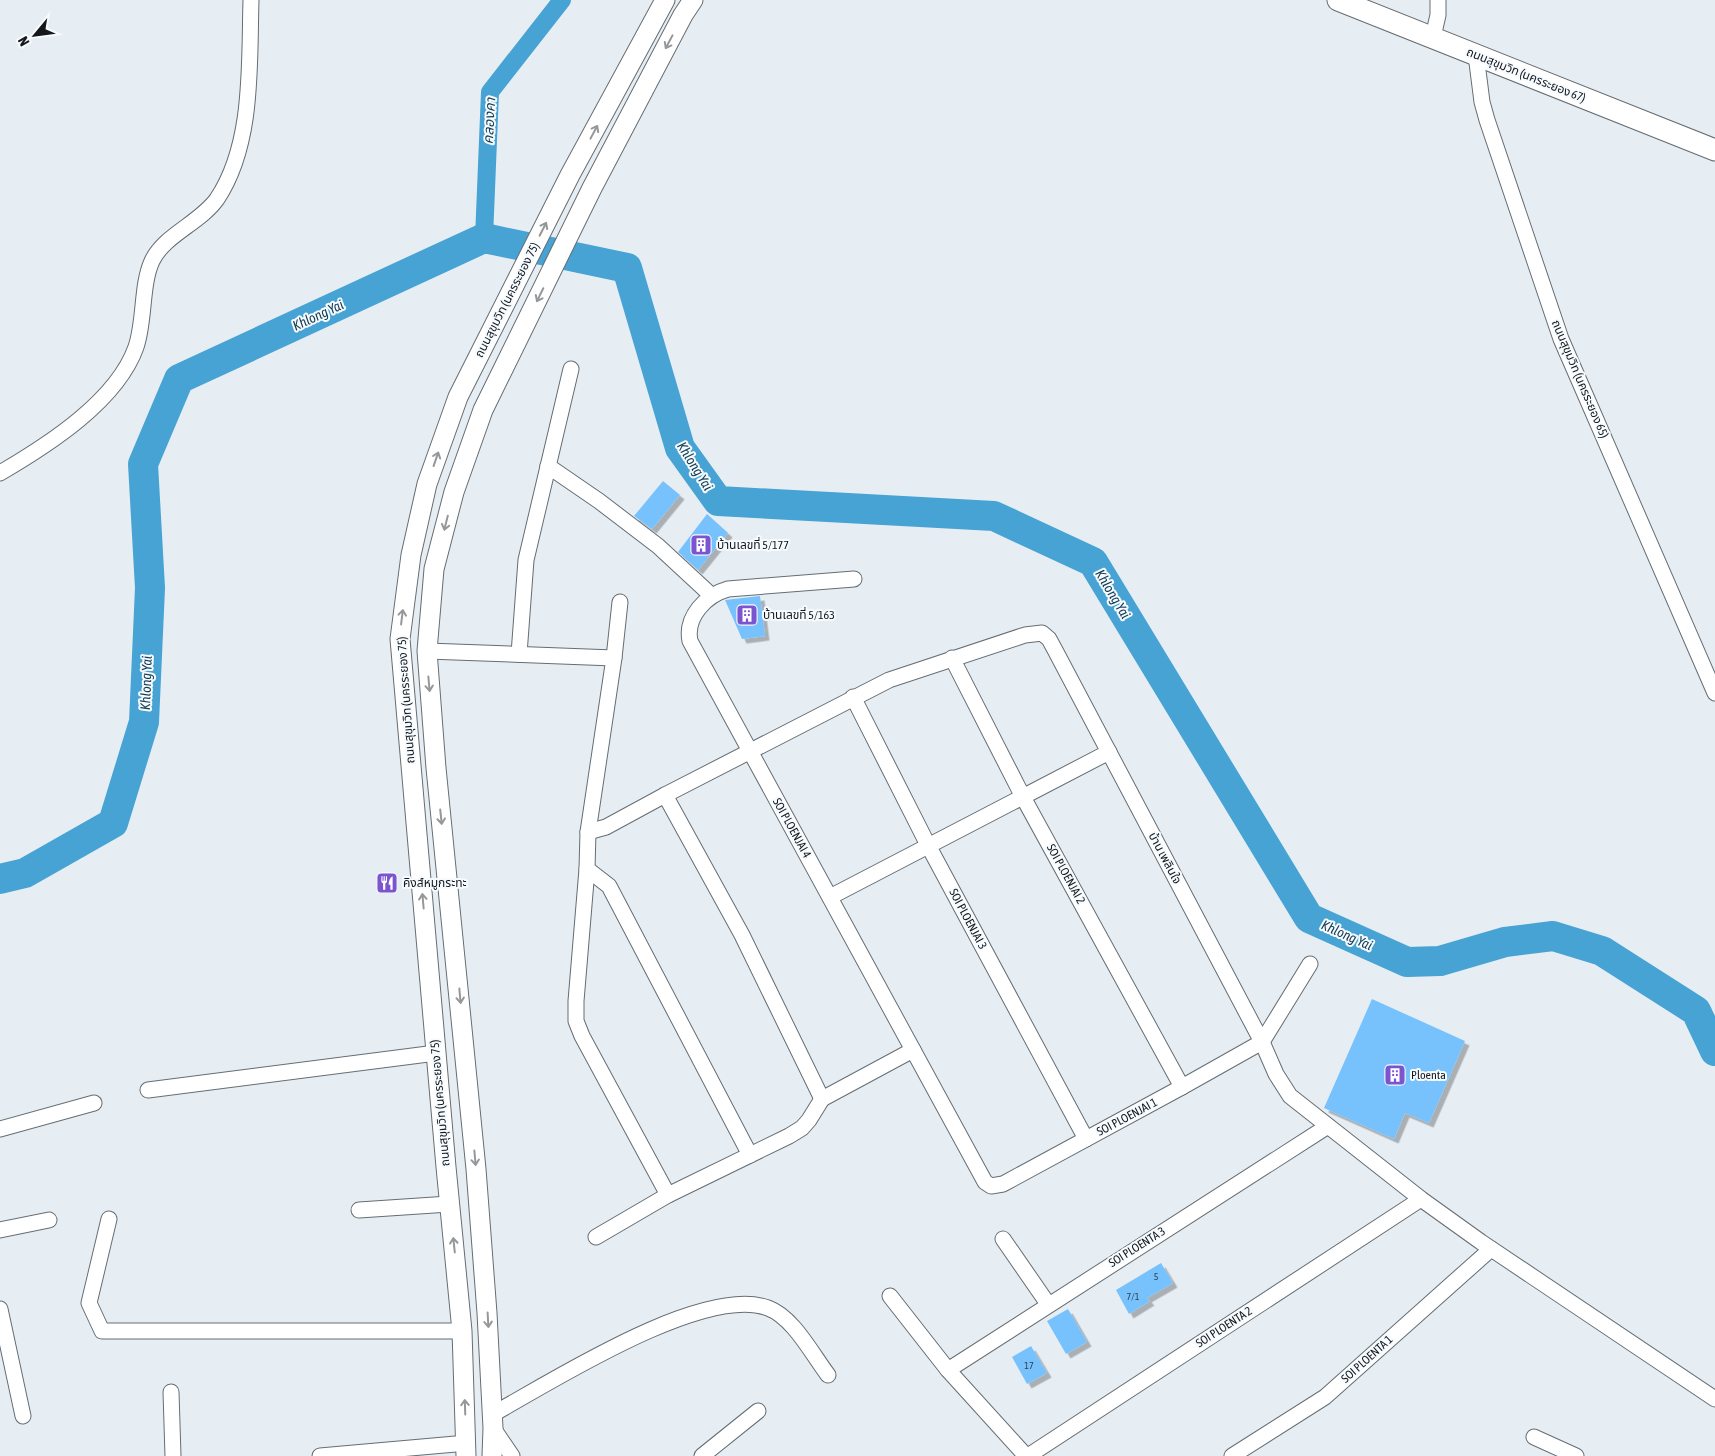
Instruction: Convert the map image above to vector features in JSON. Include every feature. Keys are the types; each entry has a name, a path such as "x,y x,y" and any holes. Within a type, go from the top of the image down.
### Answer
{"main road":[{"name":"ถนนสุขุมวิท (นครระยอง 67)","path":"1338,0 1715,150"}],"street":[{"path":"0,473 24,459 84,416 120,378 136,346 152,260 164,245 206,212 217,198 237,155 246,120 252,0"},
{"name":"ถนนสุขุมวิท (นครระยอง 75)","path":"467,1450 462,1331 449,1204 400,639 410,555 427,484 458,397 570,175 666,0"},
{"name":"ถนนสุขุมวิท (นครระยอง 75)","path":"492,1456 493,1421 487,1313 476,1169 436,768 427,651 434,569 454,492 483,410 592,188 683,15 693,0"},
{"path":"1433,37 1438,15 1438,0"},
{"name":"ถนนสุขุมวิท (นครระยอง 65)","path":"1476,55 1482,102 1561,339 1715,693"},
{"path":"519,654 526,560 571,370"},
{"path":"548,466 599,501 658,546 712,596"},
{"name":"SOI PLOENJAI 4","path":"854,579 728,589 712,596 694,615 688,632 690,641 981,1175 991,1186"},
{"path":"620,602 614,658 588,832 576,1021 582,1036 668,1195"},
{"name":"บ้าน เพลินใจ","path":"952,658 1034,633 1042,633 1049,639 1262,1042 1283,1086 1290,1096 1420,1199 1491,1249 1715,1399"},
{"path":"427,651 614,658"},
{"path":"588,832 606,827 889,680 952,658"},
{"name":"SOI PLOENJAI 2","path":"952,658 1024,797 1182,1087"},
{"name":"SOI PLOENJAI 3","path":"853,698 929,847 1086,1139"},
{"path":"830,897 1109,752"},
{"path":"665,795 742,935 822,1099"},
{"path":"587,869 609,886 750,1154"},
{"path":"427,950 455,948"},
{"path":"1262,1042 1310,964"},
{"name":"SOI PLOENJAI 1","path":"991,1186 1003,1184 1262,1042"},
{"path":"596,1237 668,1195 789,1136 802,1128 822,1099 913,1050"},
{"path":"148,1090 436,1053"},
{"path":"0,1129 94,1103"},
{"name":"SOI PLOENTA 3","path":"948,1370 1048,1304 1328,1126"},
{"name":"SOI PLOENTA 2","path":"1027,1456 1420,1199"},
{"path":"359,1210 449,1204"},
{"path":"109,1219 89,1303 102,1331 462,1331"},
{"path":"0,1230 49,1220"},
{"path":"1003,1239 1048,1304"},
{"name":"SOI PLOENTA 1","path":"1232,1456 1325,1397 1491,1249"},
{"path":"890,1296 948,1370 1027,1456"},
{"path":"512,1456 493,1421 604,1352 649,1330 696,1312 735,1304 758,1305 768,1308 780,1314 790,1324 828,1375"},
{"path":"0,1309 23,1416"},
{"path":"171,1392 173,1456"},
{"path":"702,1456 758,1410"},
{"path":"1534,1437 1576,1456"},
{"path":"322,1456 467,1450"}],"building":[{"path":"663,481 680,495 652,529 634,516"},
{"name":"บ้านเลขที่ 5/177","path":"707,514 728,533 698,570 678,552"},
{"name":"บ้านเลขที่ 5/163","path":"760,596 765,636 742,639 725,600"},
{"name":"Ploenta","path":"1372,999 1465,1041 1429,1123 1405,1113 1394,1139 1324,1108"},
{"path":"1161,1263 1173,1283 1147,1298 1150,1301 1129,1314 1116,1290"},
{"path":"1068,1309 1087,1342 1066,1354 1047,1321"},
{"path":"1031,1346 1047,1373 1027,1384 1012,1357"}],"waterway":[{"name":"คลองคา","path":"484,238 490,92 562,0"},
{"name":"Khlong Yai","path":"0,879 25,873 113,823 144,722 150,588 143,464 179,379 484,238 627,268 680,448 718,501 994,516 1093,562 1309,918 1407,962 1440,961 1505,942 1553,936 1602,951 1696,1011 1715,1051"}],"place":[{"name":"บ้านเลขที่ 5/177","path":"701,545"},
{"name":"บ้านเลขที่ 5/163","path":"747,615"},
{"name":"คิงส์หมูกระทะ","path":"387,883"},
{"name":"Ploenta","path":"1395,1075"}]}
